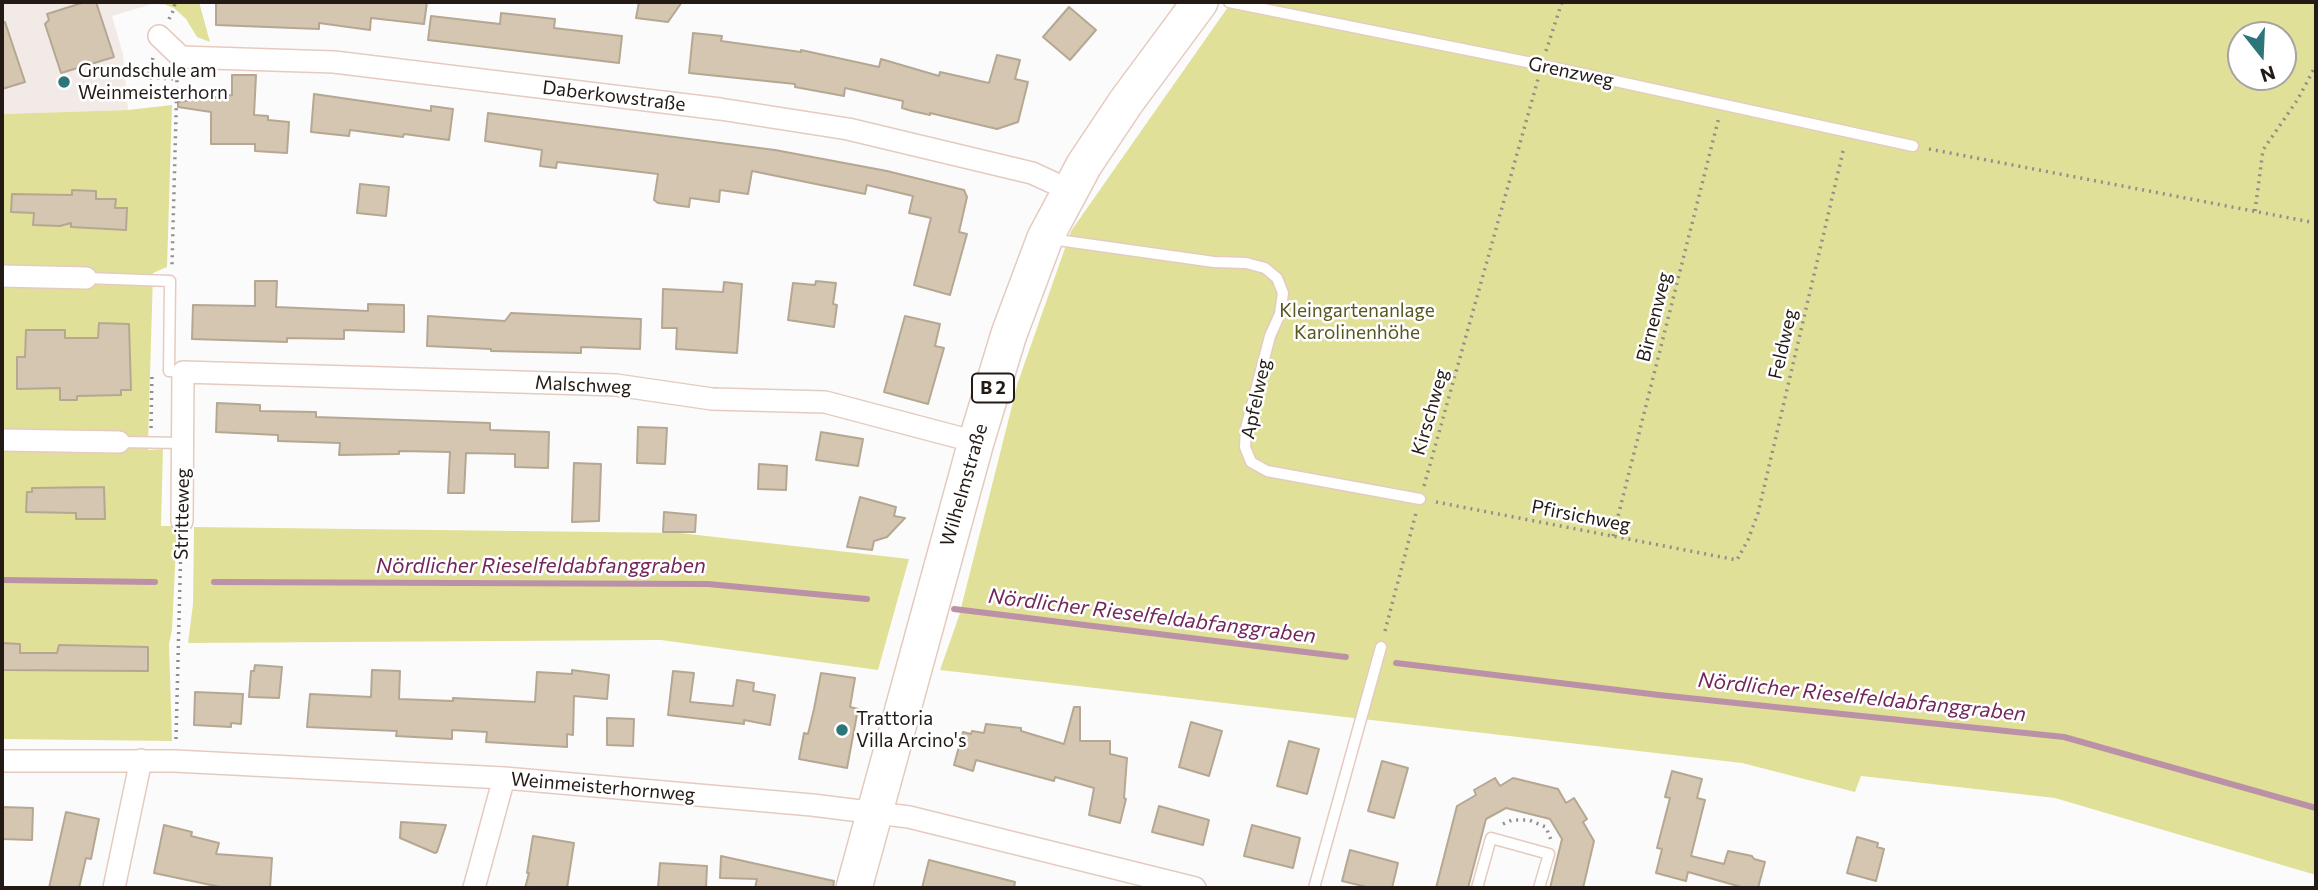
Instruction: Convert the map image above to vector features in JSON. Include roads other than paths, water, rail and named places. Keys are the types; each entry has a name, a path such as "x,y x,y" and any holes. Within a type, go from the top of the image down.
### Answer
{"main road":[{"name":"Wilhelmstraße","path":"854,888 976,442 1009,334 1045,237 1069,190 1126,102 1200,2"}],"street":[{"name":"Daberkowstraße","path":"159,36 181,57 334,62 720,109 848,129 1032,173 1069,190"},
{"path":"2,276 86,278"},
{"name":"Malschweg","path":"183,372 586,384 712,399 825,402 976,442"},
{"name":"Stritteweg","path":"182,521 183,372"},
{"path":"2,440 119,442"},
{"path":"114,888 141,760"},
{"name":"Weinmeisterhornweg","path":"2,761 175,761 504,778 875,812 961,829 1195,888"},
{"path":"474,888 504,778"}],"lane":[{"name":"Grenzweg","path":"1229,2 1542,65 1913,146"},
{"name":"Apfelweg","path":"1045,237 1214,262 1246,263 1265,268 1277,278 1283,293 1280,314 1270,335 1246,428 1245,447 1251,462 1267,471 1420,499"},
{"path":"86,278 171,276 169,371 183,372"},
{"path":"119,442 183,443"},
{"path":"1314,888 1381,647"},
{"path":"1477,888 1491,838 1549,854 1539,888"}],"waterway":[{"name":"Nördlicher Rieselfeldabfanggraben","path":"2,580 155,582"},
{"name":"Nördlicher Rieselfeldabfanggraben","path":"214,582 708,584 867,599"},
{"name":"Nördlicher Rieselfeldabfanggraben","path":"954,609 1346,657"},
{"name":"Nördlicher Rieselfeldabfanggraben","path":"1396,663 1659,695 2064,737 2316,808"}],"place":[{"name":"Grundschule am Weinmeisterhorn","path":"64,82"},
{"name":"Trattoria Villa Arcino's","path":"842,730"}],"park label":[{"name":"Kleingartenanlage Karolinenhöhe","path":"1357,322"}]}
